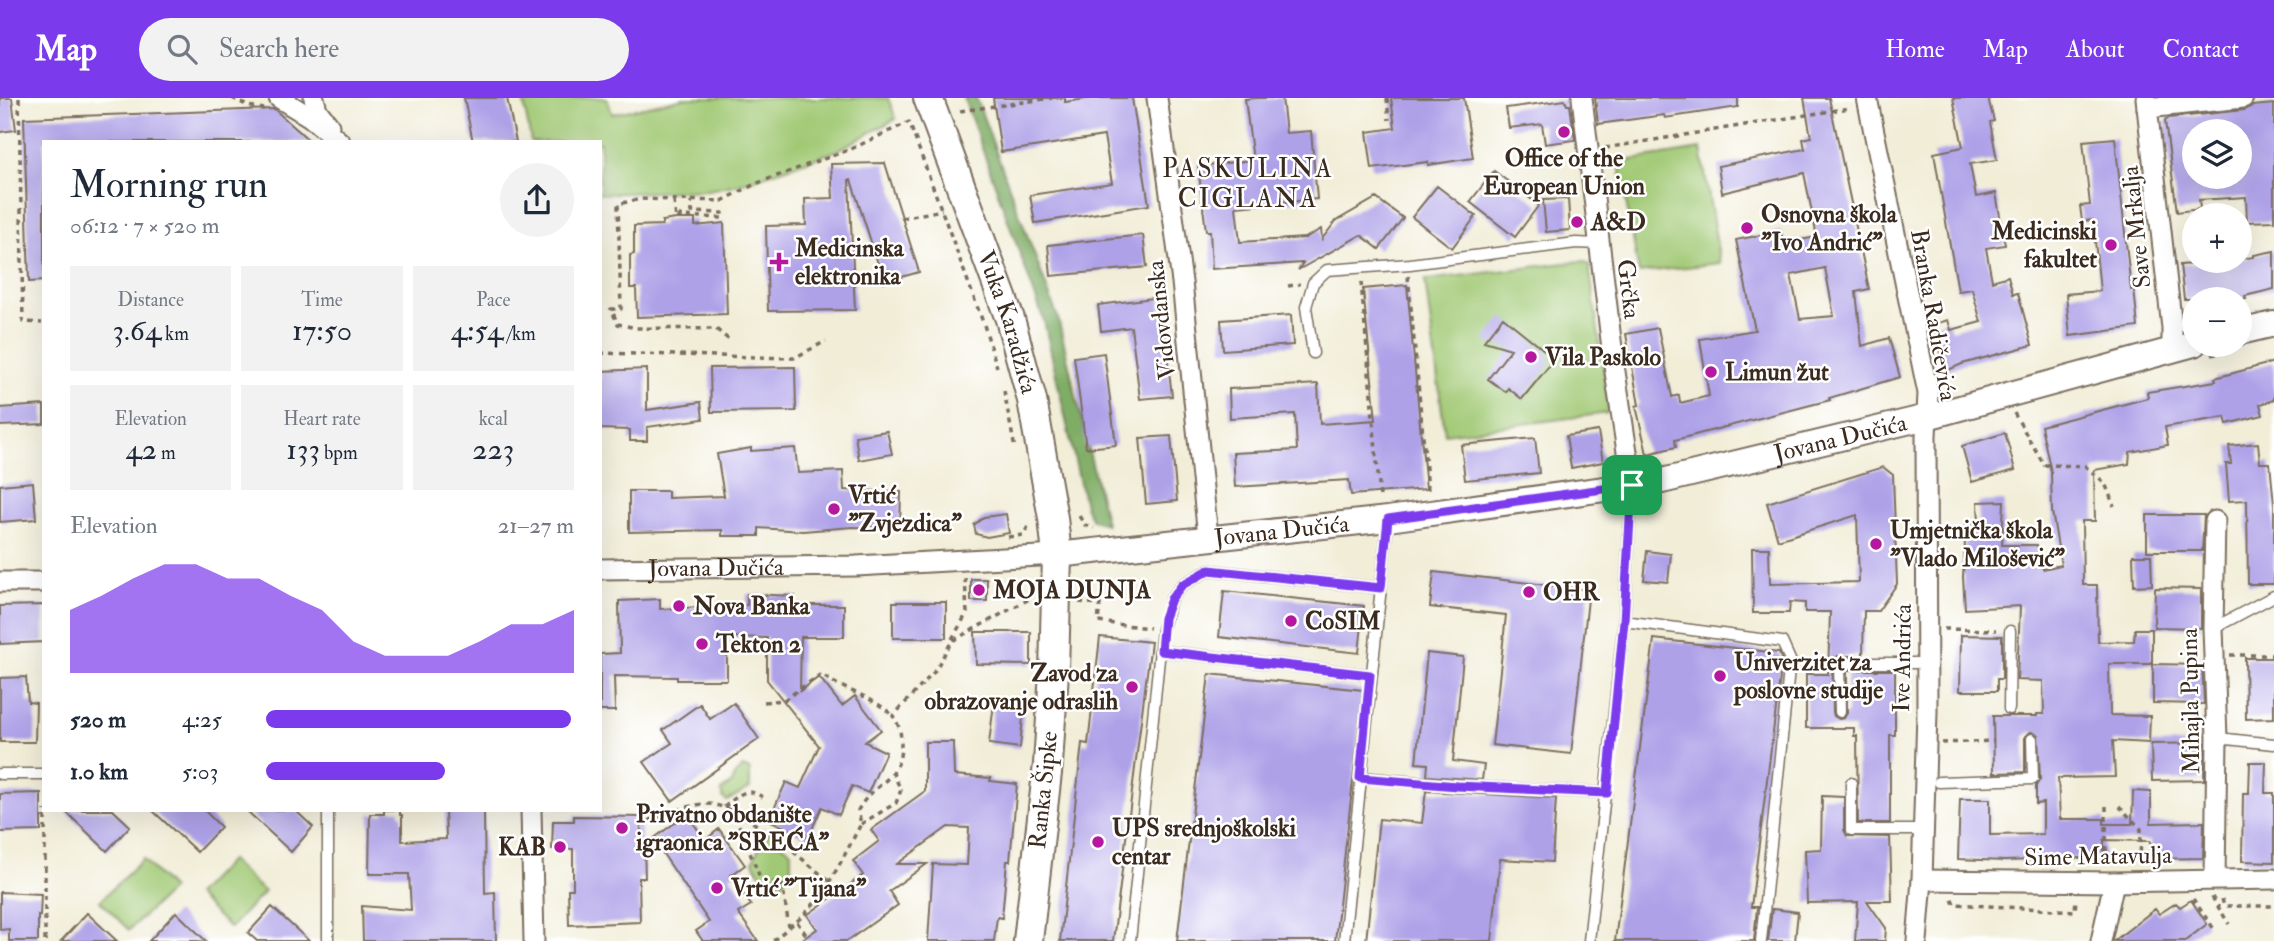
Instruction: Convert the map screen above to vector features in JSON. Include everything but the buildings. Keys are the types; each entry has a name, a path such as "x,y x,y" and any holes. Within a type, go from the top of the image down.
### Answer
{"main road":[{"name":"Vuka Karadžića","path":"928,98 1010,318 1040,438 1057,555"},
{"name":"Ranka Šipke","path":"1028,941 1048,764 1057,555"}],"street":[{"path":"279,98 310,117 339,140"},
{"path":"314,98 317,110 339,140"},
{"name":"Vidovdanska","path":"1157,98 1182,282 1208,537"},
{"name":"Grčka","path":"1582,98 1632,485"},
{"path":"2147,103 2243,98"},
{"name":"Branka Radičevića","path":"1868,101 1928,393 1927,417"},
{"name":"Save Mrkalja","path":"2147,103 2172,328 2182,339"},
{"path":"2252,334 2274,324"},
{"name":"Jovana Dučića","path":"602,569 856,566 1057,555 1208,537 1384,507 1662,481 2182,353"},
{"name":"Ive Andrića","path":"1917,941 1922,880 1927,712 1927,417"},
{"name":"Mihajla Pupina","path":"2215,521 2215,879"},
{"path":"0,582 42,582"},
{"path":"531,812 534,941"},
{"path":"2101,941 2116,873"},
{"name":"Sime Matavulja","path":"1922,880 2116,873 2215,879 2274,879"}],"lane":[{"path":"1313,353 1306,307 1313,283 1327,270 1407,264 1576,243 1599,244"},
{"path":"1589,941 1624,621 1632,485"},
{"path":"1344,941 1381,588 1384,507"},
{"path":"1130,941 1162,630 1171,599 1182,585 1209,570 1381,588"},
{"path":"2213,628 2274,596"},
{"path":"1624,621 1782,642 1790,660 1761,941"},
{"path":"2009,709 2010,631"},
{"path":"1161,651 1370,675"},
{"path":"1840,712 1839,663 1916,663"},
{"path":"2217,738 2274,744"},
{"path":"1940,782 2033,779 2032,739"},
{"path":"0,775 42,774"},
{"path":"1360,778 1457,786 1607,793"},
{"path":"1851,782 1851,830 1914,830"},
{"path":"328,812 328,941"}],"path":[{"path":"19,98 23,322 42,323"},
{"path":"960,111 1052,98"},
{"path":"1387,98 1389,120"},
{"path":"1588,151 1868,101"},
{"path":"728,340 716,329 626,328 618,324 611,309 621,309 618,204 641,199 722,201 755,184 852,149 909,122 998,370"},
{"path":"674,201 676,219 680,216 723,218 723,213 692,212 691,201"},
{"path":"902,218 942,210"},
{"path":"1407,264 1428,490"},
{"path":"1360,266 1384,507"},
{"path":"602,353 794,358 826,341"},
{"path":"1002,381 1017,457"},
{"path":"2012,409 2044,465 2085,466 2105,483 2114,506"},
{"path":"1014,536 1026,532 1030,521"},
{"path":"893,716 934,672 967,613 964,578 975,577"},
{"path":"951,640 1031,598"},
{"path":"1079,602 1100,604 1098,622 1162,630"},
{"path":"1942,629 2010,631"},
{"path":"2214,655 2274,655"},
{"path":"1790,660 1839,663"},
{"path":"764,702 784,700 821,674 830,681 857,692 893,716 900,725 901,760 893,773 862,802 858,810 861,824"},
{"path":"1895,694 1916,694"},
{"path":"1940,733 1940,743 1994,741"},
{"path":"773,941 797,922 830,881 861,824 896,803 901,790 893,773"},
{"path":"724,807 746,792 755,791 767,800"},
{"path":"649,820 696,805 724,807 762,828 830,881"},
{"path":"2106,806 2106,864"},
{"path":"2119,806 2141,828 2140,864 2129,864"},
{"path":"45,812 45,941"},
{"path":"734,813 759,875 764,881 782,883 789,926"},
{"path":"2094,864 2106,864 2116,873"},
{"path":"2192,898 2214,929"},
{"path":"2217,905 2229,924"},
{"path":"797,922 807,936"},
{"path":"779,935 783,941"}],"green space":[{"path":"523,98 607,98 612,114 684,98 888,98 896,119 836,151 743,183 708,190 602,194 602,140 531,140"},
{"path":"964,98 976,98 1058,318 1106,524 1092,520 1085,506 1044,321"},
{"path":"1701,149 1720,263 1639,273 1619,162"},
{"path":"1582,261 1589,264 1609,413 1445,434 1425,280"},
{"path":"743,767 750,770 750,788 727,801 721,791 732,783 736,773"},
{"path":"766,832 791,851 791,870 782,883 764,881 753,861"},
{"path":"143,859 172,889 129,930 100,901"},
{"path":"230,860 264,892 230,928 196,895"}],"place":[{"name":"Office of the European Union","path":"1564,132"},
{"name":"A&D","path":"1577,222"},
{"name":"Osnovna škola \"Ivo Andrić\"","path":"1747,228"},
{"name":"Medicinski fakultet","path":"2111,245"},
{"name":"Medicinska elektronika","path":"779,262"},
{"name":"Vila Paskolo","path":"1531,357"},
{"name":"Limun žut","path":"1711,372"},
{"name":"Vrtić \"Zvjezdica\"","path":"834,509"},
{"name":"Umjetnička škola \"Vlado Milošević\"","path":"1876,544"},
{"name":"MOJA DUNJA","path":"979,590"},
{"name":"OHR","path":"1529,592"},
{"name":"Nova Banka","path":"679,606"},
{"name":"CoSIM","path":"1291,621"},
{"name":"Tekton 2","path":"702,644"},
{"name":"Univerzitet za poslovne studije","path":"1720,676"},
{"name":"Zavod za obrazovanje odraslih","path":"1132,687"},
{"name":"Privatno obdanište igraonica \"SREĆA\"","path":"622,828"},
{"name":"UPS srednjoškolski centar","path":"1098,842"},
{"name":"KAB","path":"560,847"},
{"name":"Vrtić \"Tijana\"","path":"717,888"}],"district":[{"name":"PASKULINA CIGLANA","path":"1248,183"}],"route":[{"path":"1632,485 1624,621 1607,793 1457,786 1360,778 1370,675 1161,651 1164,618 1171,599 1182,585 1209,570 1381,588 1388,519 1632,485"}]}
